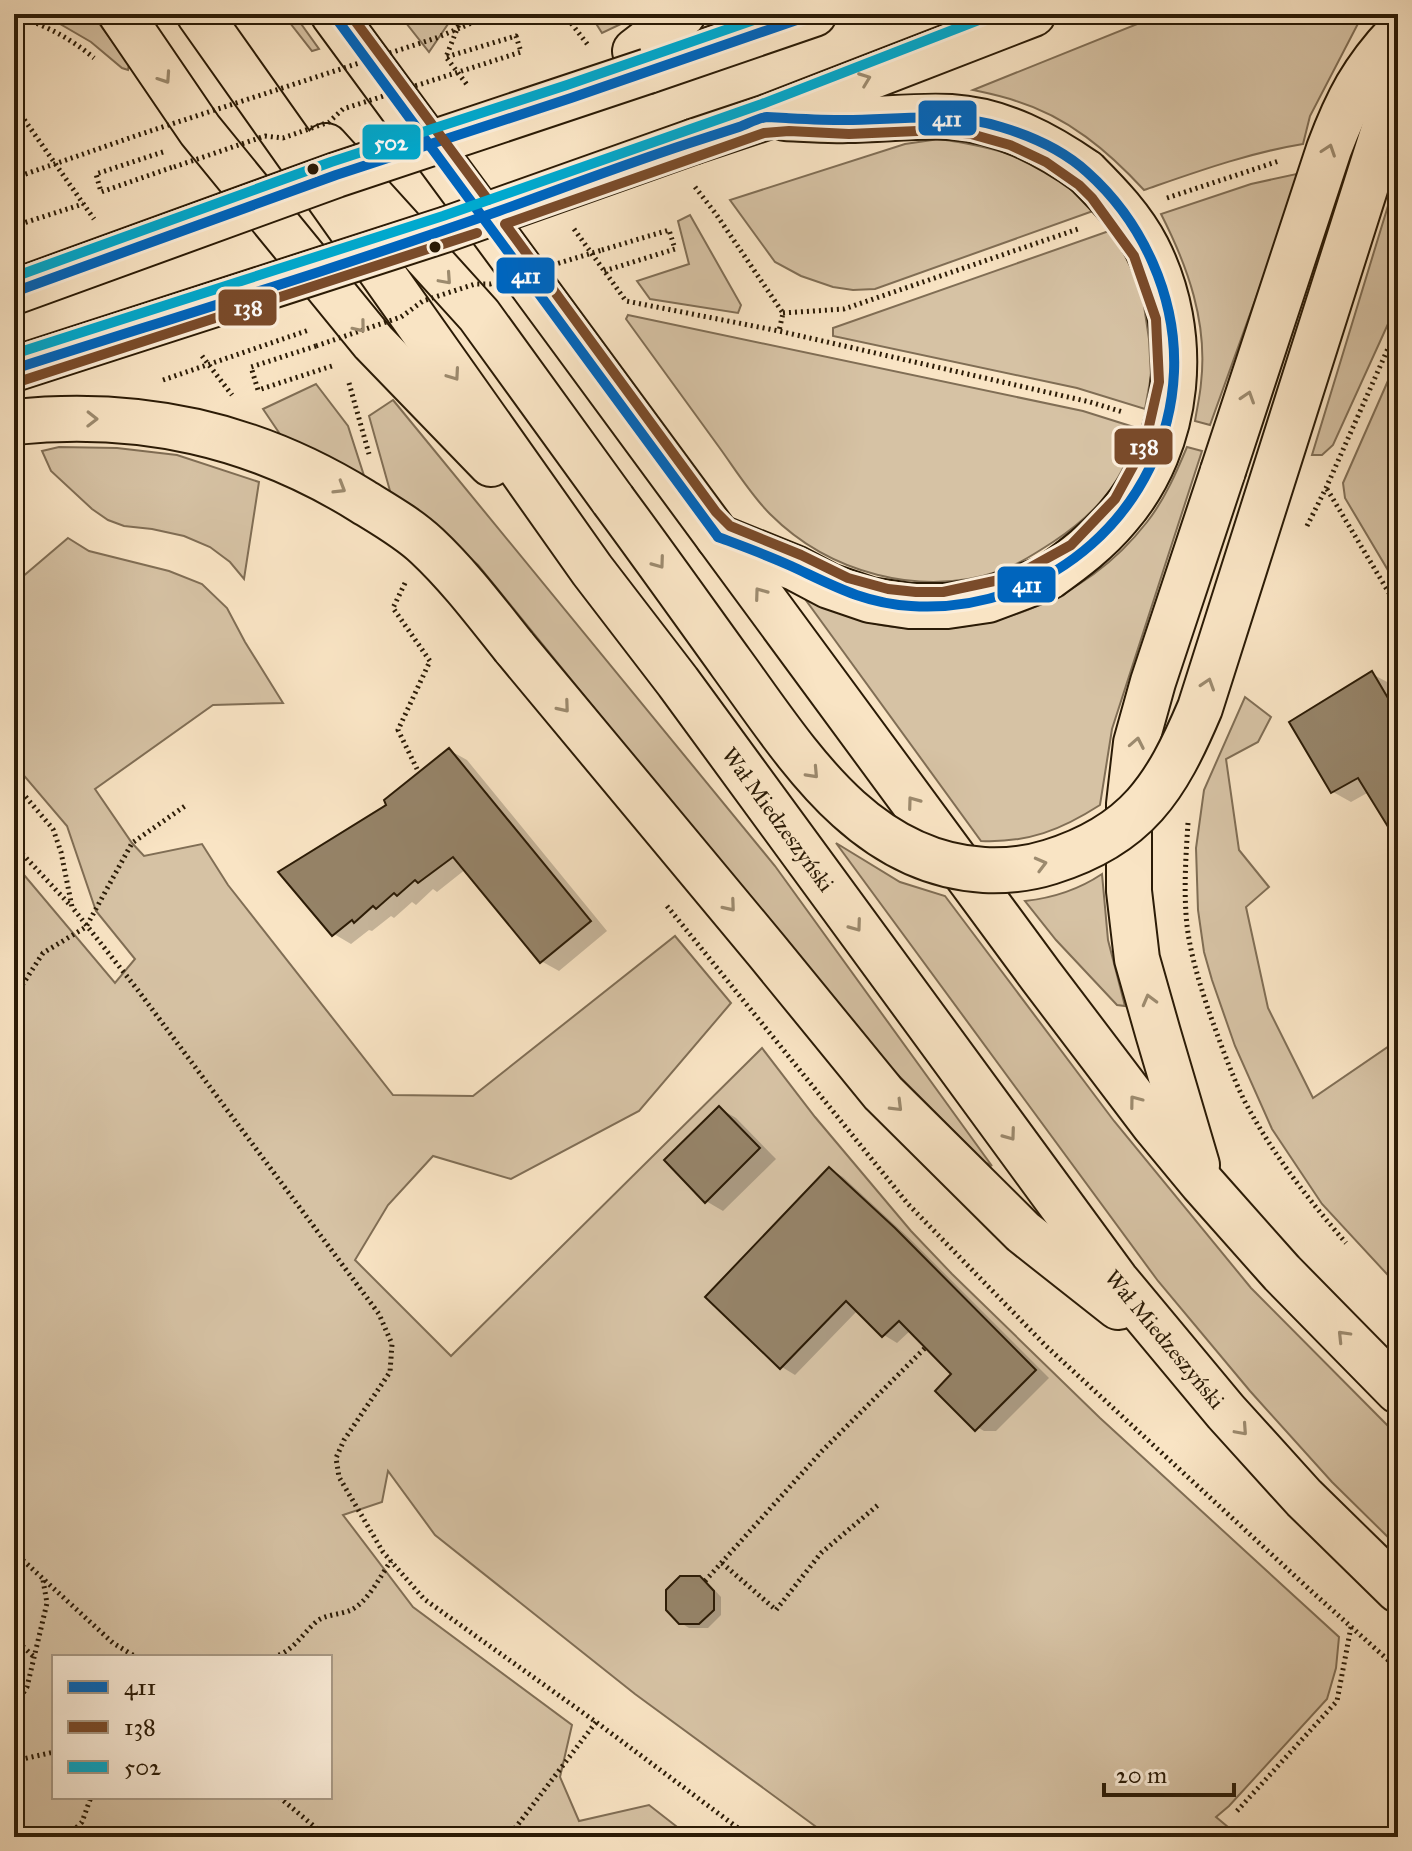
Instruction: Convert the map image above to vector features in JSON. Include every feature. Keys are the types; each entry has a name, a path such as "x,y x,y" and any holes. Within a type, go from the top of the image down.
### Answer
{"main road":[{"path":"121,14 200,130 373,342 592,570"},
{"name":"Wał Miedzeszyński","path":"199,14 592,570 678,682 1116,1280 1226,1412 1304,1498 1398,1590"},
{"path":"206,14 479,315 803,761 843,804 880,835 912,853 967,869 1005,871 1034,867 1076,854 1105,840 1139,813 1160,788 1184,746 1200,708 1398,85"},
{"path":"333,14 1154,1125 1282,1273 1398,1391"},
{"path":"641,61 683,14"},
{"path":"14,292 336,175 571,98 641,61 814,14"},
{"path":"14,369 447,229 767,117 1033,14"},
{"path":"1202,1183 1137,959 1129,891 1129,804 1136,743 1153,682 1329,149 1345,107 1370,65 1398,33"},
{"path":"718,537 795,568 829,586 870,600 910,606 947,606 988,600 1049,577 1093,545 1120,516 1157,454 1172,402 1175,351 1169,307 1146,245 1118,204 1086,172 1058,152 996,125 953,117 846,120 767,117"},
{"path":"14,422 54,418 111,419 171,426 230,441 279,457 332,483 425,544 459,580 883,1093 1023,1232 1172,1349"}],"path":[{"path":"14,178 436,38 493,14"},
{"path":"14,105 16,108 23,18"},
{"path":"168,150 96,174 101,192 265,136 283,138 329,122 343,109 521,52 516,36 446,57"},
{"path":"14,226 83,204"},
{"path":"716,214 783,313 779,331 1135,415"},
{"path":"337,364 258,390 251,367 401,317 423,301 462,288 490,284 669,230 675,249 604,271"},
{"path":"1306,528 1398,326"},
{"path":"209,365 312,329"},
{"path":"1326,488 1398,608"},
{"path":"393,608 430,661 398,730 417,769"},
{"path":"14,783 53,829 72,907"},
{"path":"14,993 43,953 86,927 132,843 185,806"},
{"path":"1188,818 1186,916 1194,964 1216,1031 1244,1099 1276,1154 1346,1243"},
{"path":"14,845 72,907 137,989 379,1314 392,1344 390,1372 344,1440 336,1458 339,1477 383,1552 424,1599 750,1837"},
{"path":"705,1581 822,1451 925,1348"},
{"path":"722,1563 776,1610 821,1553 878,1505"},
{"path":"14,1552 113,1643 133,1655"},
{"path":"279,1655 297,1644 318,1619 352,1610 364,1600 391,1561"},
{"path":"14,1708 27,1687 47,1603 43,1579"},
{"path":"1237,1811 1337,1701 1352,1626"},
{"path":"14,1638 34,1657"},
{"path":"506,1837 596,1722"},
{"path":"14,1761 52,1752"},
{"path":"14,1835 68,1836 82,1822 90,1799"},
{"path":"281,1799 327,1837"}],"shaded area":[{"path":"43,14 92,14 129,64 128,70 91,42"},
{"path":"283,14 294,14 319,49 312,51"},
{"path":"399,14 452,14 429,52"},
{"path":"590,14 642,14 602,33"},
{"path":"1162,14 1363,14 1310,116 1303,144 1242,158 1144,190 1101,149 1053,116 973,90"},
{"path":"939,139 991,149 1041,166 1062,180 1093,211 875,289 853,290 801,276 775,262 730,200 905,144"},
{"path":"1301,173 1210,425 1195,421 1201,388 1199,317 1180,254 1161,214 1251,184"},
{"path":"1398,173 1398,302 1333,445 1322,455 1312,455"},
{"path":"690,215 741,305 738,313 650,299 637,281 689,264 678,221"},
{"path":"1109,231 1128,260 1143,299 1151,376 1145,409 1077,388 833,336 833,328"},
{"path":"628,315 1083,411 1140,429 1122,471 1101,501 1068,532 1027,558 1000,571 970,579 939,582 877,575 820,552 770,514 626,319"},
{"path":"1398,358 1398,587 1345,498 1343,483"},
{"path":"316,384 348,426 366,482 288,446 263,409"},
{"path":"393,400 775,866 992,1166 884,1061 478,565 392,498 369,416"},
{"path":"59,447 117,448 177,455 259,482 244,579 230,562 210,547 184,536 124,526 92,509 51,471 42,451"},
{"path":"1187,447 1202,451 1112,729 1100,805 1044,833 1014,840 981,841 805,599 871,623 918,629 992,621 1028,610 1062,594 1122,550 1159,504"},
{"path":"68,538 89,551 169,571 202,584 227,608 283,703 213,705 95,789 144,856 202,844 228,885 393,1095 473,1096 675,936 731,1003 639,1111 511,1179 433,1156 388,1205 355,1260 451,1356 762,1048 815,1117 911,1231 952,1274 1100,1418 1339,1637 1336,1668 1327,1699 1216,1817 1240,1837 830,1837 635,1694 435,1535 388,1471 382,1502 343,1515 413,1607 572,1725 560,1777 579,1821 649,1805 690,1837 14,1837 14,863 115,983 135,959 96,911 67,826 14,764 14,584"},
{"path":"1245,697 1271,717 1258,742 1226,759 1239,850 1269,887 1246,907 1268,1008 1313,1098 1398,1040 1398,1286 1322,1204 1272,1129 1235,1046 1204,952 1198,910 1196,848 1204,790"},
{"path":"836,843 900,882 945,896 1114,1121 1251,1288 1398,1436 1398,1547 1332,1482 1250,1391 1158,1281"},
{"path":"1102,874 1108,940 1125,1006 1117,1005 1056,940 1025,901 1065,892"}],"building":[{"path":"1372,671 1398,715 1398,843 1358,778 1331,793 1289,722"},
{"path":"449,748 591,921 540,963 453,857 418,883 415,880 397,896 394,893 376,909 373,906 354,923 352,920 332,936 278,872 386,805 384,800"},
{"path":"719,1106 760,1148 705,1203 664,1160"},
{"path":"829,1167 895,1228 1036,1370 975,1431 935,1391 951,1374 899,1321 882,1337 846,1301 780,1369 705,1297"},
{"path":"680,1576 700,1576 714,1591 714,1610 699,1624 679,1624 666,1610 666,1590"}],"transit line":[{"name":"411","path":"333,14 718,537"},
{"name":"138","path":"350,14 488,200"},
{"name":"502","path":"14,277 331,162 771,14"},
{"name":"411","path":"14,292 336,175 814,14"},
{"name":"502","path":"14,354 443,216 762,104 994,14"},
{"name":"411","path":"14,369 378,252 767,117 845,120 943,118 982,122 1024,135 1058,151 1078,164 1107,192 1140,237 1163,289 1170,316 1174,372 1167,422 1150,468 1124,509 1092,544 1053,572 1009,593 961,604 911,606 848,592 718,537"},
{"name":"138","path":"940,130 971,134 1010,145 1046,162 1092,198 1134,256 1156,319 1159,382 1145,444 1115,499 1071,545 1013,577 943,592 916,592 888,589 848,578 730,526 716,512 505,224 764,133 849,134 940,130"},
{"name":"138","path":"18,382 477,233"}]}
